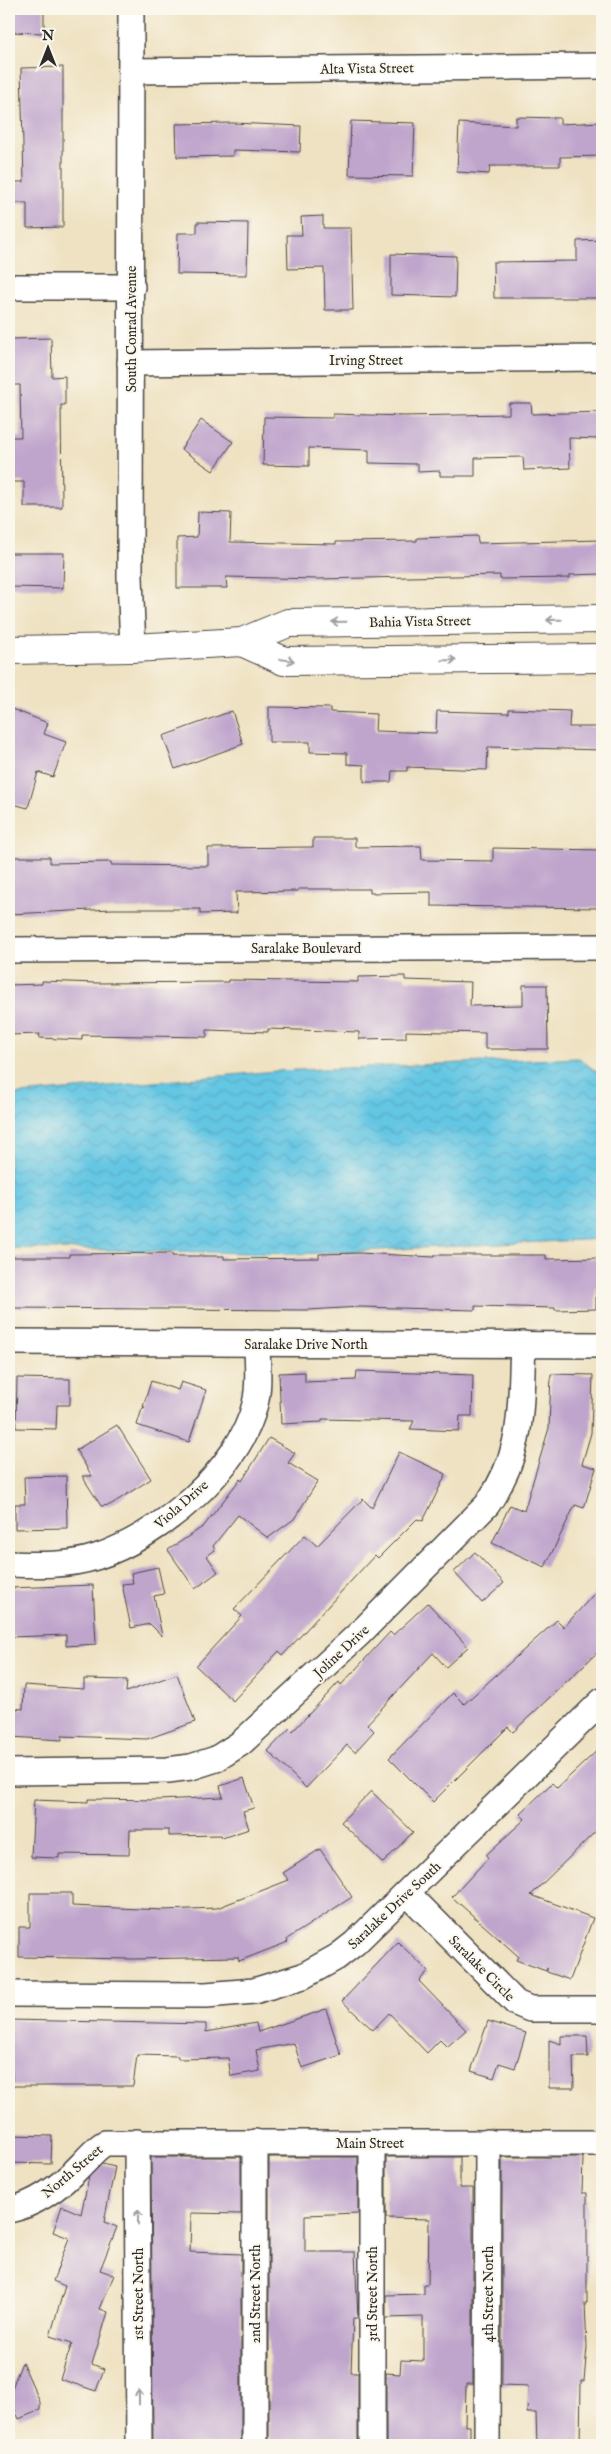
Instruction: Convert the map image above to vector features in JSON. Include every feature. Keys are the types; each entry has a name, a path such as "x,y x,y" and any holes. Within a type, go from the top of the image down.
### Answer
{"street":[{"name":"South Conrad Avenue","path":"131,9 132,287 130,363 133,648"},
{"name":"Alta Vista Street","path":"131,71 602,66"},
{"path":"9,287 132,287"},
{"name":"Irving Street","path":"130,363 602,358"},
{"name":"Bahia Vista Street","path":"9,650 133,648 242,642 288,623 602,619"},
{"name":"Bahia Vista Street","path":"242,642 284,661 602,658"},
{"name":"Saralake Boulevard","path":"9,950 602,947"},
{"name":"Saralake Drive North","path":"9,1342 602,1345"},
{"name":"Viola Drive","path":"9,1564 44,1565 94,1558 125,1546 146,1534 201,1490 239,1445 248,1427 258,1391 257,1343"},
{"name":"Joline Drive","path":"9,1772 168,1770 191,1767 216,1759 241,1743 360,1633 487,1505 501,1485 513,1458 517,1442 523,1344"},
{"name":"Saralake Drive South","path":"9,1994 236,1994 279,1985 303,1976 337,1958 355,1943 408,1894 602,1701"},
{"name":"Saralake Circle","path":"408,1894 516,2003 530,2009 602,2009"},
{"name":"Main Street","path":"137,2142 602,2143"},
{"name":"North Street","path":"9,2210 37,2200 56,2187 97,2148 105,2143 137,2142"},
{"name":"1st Street North","path":"137,2142 139,2445"},
{"name":"2nd Street North","path":"255,2142 255,2445"},
{"name":"4th Street North","path":"487,2445 488,2142"},
{"name":"3rd Street North","path":"372,2143 372,2445"}],"water":[{"path":"579,1058 602,1076 602,1239 297,1254 9,1248 9,1095 276,1071"}],"building":[{"path":"9,9 44,9 44,33 9,32"},
{"path":"63,67 63,227 27,228 27,203 15,203 15,182 24,182 21,68"},
{"path":"516,117 560,118 560,124 602,122 602,156 560,157 560,166 490,166 489,174 457,172 459,123 516,126"},
{"path":"351,121 415,123 413,176 349,175"},
{"path":"233,123 301,126 300,152 233,150 233,156 177,157 176,124"},
{"path":"323,216 323,228 351,228 353,310 325,310 324,268 288,269 287,235 302,235 301,217"},
{"path":"197,222 248,223 247,275 177,274 178,233 197,233"},
{"path":"602,240 602,298 494,298 493,262 577,261 577,241"},
{"path":"391,254 456,256 455,297 391,295"},
{"path":"51,338 52,377 65,376 65,405 61,405 62,507 24,507 24,482 9,482 9,437 21,437 20,385 12,385 11,339"},
{"path":"509,403 531,403 532,414 602,412 602,439 569,438 570,468 524,470 523,457 475,458 475,476 440,476 440,471 418,472 418,464 369,463 369,450 309,448 309,466 263,465 264,417 333,418 333,414 404,416 509,414"},
{"path":"201,420 233,442 213,471 181,449"},
{"path":"198,512 231,513 230,542 336,544 336,542 417,541 417,538 477,536 478,543 602,540 602,574 570,575 570,578 500,579 500,575 319,579 226,577 227,588 177,588 177,538 197,537"},
{"path":"9,553 64,553 63,588 9,587"},
{"path":"269,707 330,708 330,712 376,714 375,731 436,733 437,711 509,713 509,709 570,711 569,727 602,727 602,750 488,747 487,770 407,767 407,771 392,771 391,782 364,782 364,765 347,764 347,753 310,752 310,742 269,742"},
{"path":"9,708 48,723 44,734 66,742 53,777 38,772 28,808 9,803"},
{"path":"232,711 243,744 175,769 163,736"},
{"path":"313,838 355,838 355,847 421,846 422,860 493,861 493,848 602,850 602,908 431,906 431,892 370,893 370,889 298,889 298,891 236,892 237,913 200,914 200,909 112,909 10,914 9,857 50,857 50,863 111,862 111,865 208,866 208,848 313,847"},
{"path":"405,976 405,980 471,982 470,1006 523,1005 523,985 547,985 548,1049 485,1049 485,1033 406,1031 406,1038 359,1039 359,1032 268,1029 268,1032 207,1030 207,1037 82,1035 82,1040 39,1038 40,1034 9,1035 9,985 42,984 42,981 96,983 228,982 228,980 358,982 358,977"},
{"path":"172,1253 172,1256 224,1256 224,1259 319,1258 319,1254 359,1253 434,1257 434,1255 546,1255 546,1259 602,1258 602,1286 596,1286 596,1309 555,1310 555,1308 475,1306 475,1310 360,1307 308,1310 9,1308 9,1257 69,1257 69,1254"},
{"path":"357,1371 473,1375 472,1416 460,1416 459,1431 410,1429 414,1421 322,1419 322,1422 281,1424 279,1373 305,1372 305,1382 356,1380"},
{"path":"551,1374 593,1375 591,1433 582,1464 596,1468 584,1508 575,1505 545,1567 492,1543 510,1505 524,1511 549,1428"},
{"path":"17,1378 70,1379 70,1405 57,1405 56,1429 16,1428"},
{"path":"151,1381 178,1390 181,1382 206,1390 189,1442 137,1425 142,1409 145,1407 143,1407"},
{"path":"117,1425 151,1479 110,1505 101,1506 82,1476 92,1476 76,1450"},
{"path":"269,1438 295,1453 288,1463 318,1481 294,1519 268,1538 238,1515 213,1546 215,1550 207,1556 218,1572 195,1589 168,1550 204,1526 240,1479 242,1481"},
{"path":"399,1452 446,1474 423,1521 417,1519 378,1558 375,1555 283,1655 279,1651 233,1701 196,1666 242,1616 234,1609 305,1535 317,1546 363,1499 372,1508"},
{"path":"66,1476 67,1528 15,1529 15,1504 25,1504 24,1477"},
{"path":"475,1552 504,1583 482,1603 454,1572"},
{"path":"158,1567 164,1594 154,1596 162,1636 150,1624 131,1628 122,1584 133,1583 131,1573"},
{"path":"93,1585 96,1644 66,1646 66,1635 11,1637 10,1588"},
{"path":"602,1585 602,1648 513,1732 508,1727 433,1802 389,1758 453,1693 464,1704 557,1620 564,1627"},
{"path":"428,1603 468,1647 446,1667 433,1653 367,1724 374,1731 355,1752 347,1745 306,1788 268,1751 290,1728 293,1731 339,1682 341,1685 390,1632 393,1635"},
{"path":"177,1674 195,1722 147,1739 62,1736 62,1740 10,1737 11,1708 23,1709 24,1685 84,1689 84,1679 127,1680 126,1692"},
{"path":"602,1746 602,1825 531,1895 593,1918 570,1980 547,1972 547,1968 546,1971 516,1960 518,1956 452,1897 488,1858 486,1855 525,1819 520,1814 552,1783 557,1788"},
{"path":"244,1778 254,1808 243,1811 249,1829 222,1838 221,1835 169,1836 169,1830 130,1830 129,1855 59,1854 59,1858 31,1857 34,1800 88,1802 88,1799 158,1800 223,1797 220,1786"},
{"path":"371,1791 413,1832 383,1863 341,1822"},
{"path":"320,1849 352,1897 287,1939 288,1942 239,1961 238,1957 133,1959 19,1957 19,1927 30,1927 30,1893 72,1893 72,1906 163,1910 217,1908 289,1880 283,1873"},
{"path":"398,1942 428,1971 419,1981 466,2030 447,2047 440,2040 427,2053 389,2013 373,2030 342,2001"},
{"path":"326,2009 341,2055 302,2068 294,2043 256,2050 260,2071 231,2076 228,2058 178,2059 178,2056 137,2055 133,2086 12,2086 12,2072 9,2072 9,2020 206,2024 206,2032 256,2023 258,2032"},
{"path":"488,2021 526,2033 515,2068 499,2063 494,2078 471,2071"},
{"path":"561,2036 587,2036 588,2057 573,2057 574,2088 549,2088 549,2040 561,2044"},
{"path":"9,2135 52,2136 51,2164 9,2163"},
{"path":"151,2157 241,2157 241,2214 191,2213 190,2252 241,2254 241,2445 153,2445"},
{"path":"269,2157 358,2157 358,2213 305,2215 305,2252 355,2252 358,2318 353,2318 351,2373 358,2373 358,2445 269,2445"},
{"path":"386,2157 460,2157 460,2188 473,2188 473,2384 466,2384 465,2426 470,2426 470,2445 386,2445 386,2373 400,2374 401,2360 423,2361 423,2317 386,2318 386,2295 424,2294 424,2284 428,2284 429,2219 386,2218"},
{"path":"502,2157 583,2157 582,2193 587,2193 587,2303 585,2303 587,2347 584,2381 581,2381 580,2445 537,2445 536,2413 527,2413 528,2386 502,2385"},
{"path":"102,2164 115,2167 104,2222 117,2227 100,2270 114,2275 100,2309 108,2312 92,2364 104,2369 96,2391 60,2379 72,2343 50,2336 65,2286 53,2281 69,2238 53,2232 62,2206 81,2214 89,2177"},
{"path":"22,2362 40,2402 40,2410 19,2419 9,2396"}]}
